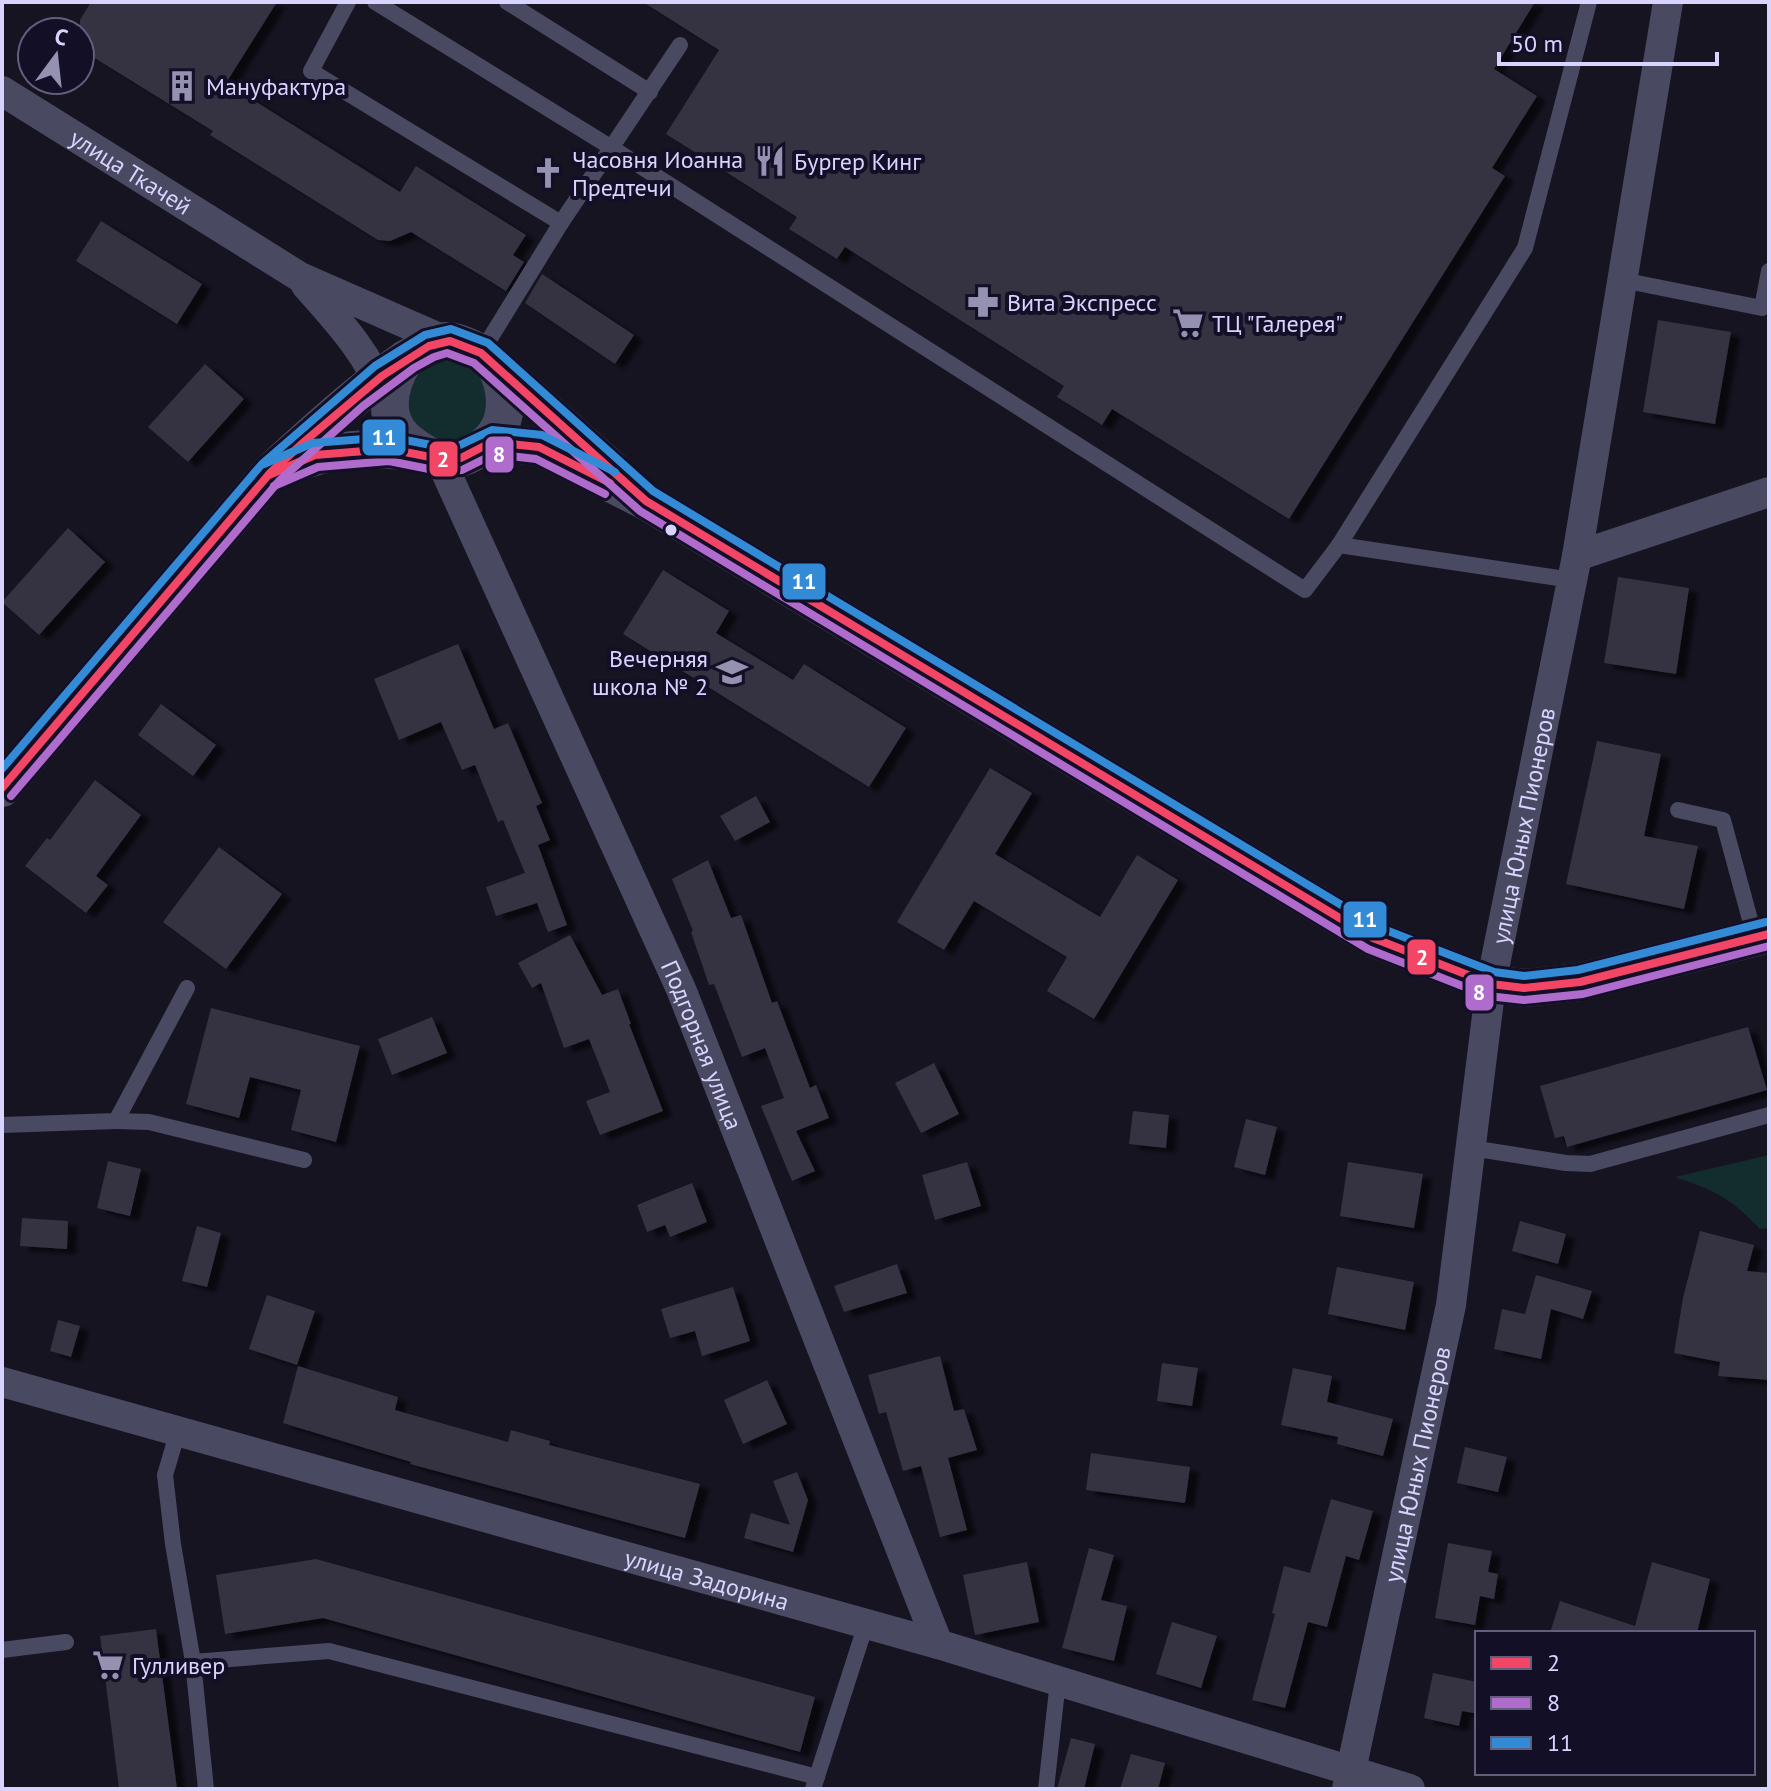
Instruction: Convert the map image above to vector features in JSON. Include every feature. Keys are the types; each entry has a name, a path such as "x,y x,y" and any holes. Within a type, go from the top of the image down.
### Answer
{"street":[{"name":"улица Юных Пионеров","path":"1349,1780 1451,1305 1491,984 1574,568 1668,2"},
{"name":"улица Ткачей","path":"2,91 300,277 475,354 646,501"},
{"name":"улица Ткачей","path":"300,277 391,385"},
{"path":"2,788 270,473 310,435 391,385 425,347 475,354 506,387 506,408 492,442 461,458 432,457 390,449 353,450 315,455 270,473"},
{"path":"391,385 396,430 407,442 432,457"},
{"name":"улица Ткачей","path":"492,442 539,447 646,501 1373,938 1491,984 1524,988 1580,982 1762,936"},
{"name":"Подгорная улица","path":"432,457 681,989 938,1644"},
{"path":"1574,568 1769,492"},
{"name":"улица Задорина","path":"2,1382 938,1644 1058,1681 1349,1780 1410,1789"}],"lane":[{"path":"348,2 311,71 561,223"},
{"path":"375,2 612,148 1305,590 1339,545 1525,248 1589,2"},
{"path":"507,2 650,92"},
{"path":"475,354 680,45"},
{"path":"1622,280 1762,308 1769,271"},
{"path":"1339,545 1574,568"},
{"path":"1678,810 1723,820 1762,936"},
{"path":"116,1121 187,988"},
{"path":"1471,1148 1590,1164 1769,1115"},
{"path":"2,1125 149,1122 304,1160"},
{"path":"178,1431 165,1475 193,1662 206,1789"},
{"path":"193,1662 329,1651 815,1783 866,1624"},
{"path":"2,1650 66,1642"},
{"path":"1046,1789 1058,1681"}],"green space":[{"path":"440,355 479,369 491,395 484,422 463,440 435,442 412,426 407,383 417,371"},
{"path":"1769,1155 1769,1228 1760,1229 1721,1196 1675,1177"}],"building":[{"path":"91,2 277,2 226,83 400,192 416,166 526,235 513,255 524,262 506,291 411,232 390,241 378,240 210,135 213,131 96,59 96,16 82,16"},
{"name":"ТЦ \"Галерея\"","path":"643,2 1535,2 1494,69 1537,96 1492,168 1505,176 1289,519 1112,409 1102,425 1057,397 1064,386 845,247 837,259 789,229 797,217 666,134 719,50"},
{"path":"101,221 202,284 177,324 76,261"},
{"path":"542,274 634,335 615,364 525,303"},
{"path":"1658,320 1731,332 1715,424 1643,412"},
{"path":"205,364 244,399 188,462 148,427"},
{"path":"68,528 105,562 39,635 2,602"},
{"name":"Вечерняя школа № 2","path":"663,570 729,611 716,633 793,680 804,664 906,728 869,787 623,634"},
{"path":"1618,577 1689,588 1676,674 1604,663"},
{"path":"458,644 494,729 508,723 542,803 536,806 550,840 538,845 567,925 548,932 537,903 496,916 486,887 525,873 503,820 498,822 475,765 462,770 441,722 399,740 374,679"},
{"path":"161,704 216,745 193,776 138,735"},
{"path":"1597,741 1661,754 1644,836 1698,846 1684,909 1566,884"},
{"path":"990,768 1032,793 995,854 1100,917 1137,855 1178,880 1094,1019 1047,991 1067,957 974,901 944,950 897,922"},
{"path":"95,780 141,815 96,876 108,885 86,913 25,866 47,838 50,840"},
{"path":"756,796 770,822 735,841 720,816"},
{"path":"219,847 282,894 226,969 163,922"},
{"path":"708,860 731,918 741,915 772,1003 777,1001 810,1088 816,1085 829,1118 796,1131 815,1171 792,1181 761,1106 784,1098 765,1048 742,1057 714,984 709,985 693,931 672,879"},
{"path":"570,935 602,995 618,989 663,1111 600,1135 586,1101 610,1092 589,1039 564,1048 541,983 532,988 518,963"},
{"path":"211,1008 360,1046 336,1142 291,1130 301,1090 250,1077 239,1118 186,1104"},
{"path":"432,1017 447,1053 392,1075 378,1039"},
{"path":"1748,1027 1767,1090 1567,1147 1564,1136 1555,1138 1540,1086"},
{"path":"934,1063 959,1114 921,1133 895,1083"},
{"path":"1133,1111 1169,1115 1166,1148 1129,1144"},
{"path":"1246,1119 1277,1127 1265,1175 1234,1167"},
{"path":"108,1161 141,1169 130,1216 97,1208"},
{"path":"967,1162 981,1206 935,1220 922,1175"},
{"path":"1348,1162 1423,1174 1414,1228 1340,1216"},
{"path":"692,1183 707,1222 670,1237 665,1225 647,1232 637,1205"},
{"path":"22,1218 68,1221 67,1249 20,1246"},
{"path":"1520,1221 1566,1234 1558,1264 1512,1251"},
{"path":"197,1226 221,1233 207,1287 182,1281"},
{"path":"1700,1231 1754,1245 1747,1271 1769,1273 1769,1380 1718,1376 1720,1362 1674,1353 1683,1298"},
{"path":"897,1264 907,1293 844,1312 834,1286"},
{"path":"1337,1267 1414,1282 1405,1330 1328,1314"},
{"path":"1536,1275 1592,1291 1583,1319 1551,1309 1541,1359 1494,1349 1502,1309 1525,1314"},
{"path":"733,1287 750,1341 702,1356 695,1331 670,1338 661,1309"},
{"path":"267,1295 315,1311 297,1365 249,1349"},
{"path":"58,1320 80,1326 71,1357 50,1351"},
{"path":"940,1356 954,1411 964,1409 977,1450 948,1458 967,1530 940,1537 921,1466 903,1471 886,1412 879,1414 868,1375"},
{"path":"1162,1363 1198,1368 1192,1406 1157,1401"},
{"path":"298,1366 398,1397 395,1410 508,1442 511,1430 550,1441 549,1445 700,1484 685,1538 410,1464 283,1423"},
{"path":"1293,1368 1332,1376 1327,1402 1393,1419 1383,1456 1337,1444 1338,1437 1281,1425"},
{"path":"767,1380 787,1424 743,1444 724,1400"},
{"path":"1465,1447 1507,1457 1498,1492 1457,1483"},
{"path":"1091,1453 1190,1467 1185,1503 1086,1490"},
{"path":"797,1472 808,1500 793,1552 744,1538 751,1513 790,1525 773,1481"},
{"path":"1331,1499 1373,1511 1359,1560 1346,1556 1327,1627 1308,1622 1285,1708 1252,1700 1284,1566 1310,1573"},
{"path":"1448,1543 1492,1551 1488,1572 1498,1574 1494,1599 1480,1596 1475,1625 1435,1618"},
{"path":"1089,1548 1114,1555 1101,1600 1127,1606 1114,1661 1062,1648"},
{"path":"316,1559 815,1697 800,1752 323,1618 225,1634 216,1575"},
{"path":"1027,1562 1039,1622 975,1635 963,1575"},
{"path":"1652,1562 1710,1579 1697,1631 1551,1631 1560,1601 1635,1626"},
{"path":"1172,1622 1217,1636 1201,1688 1156,1674"},
{"path":"156,1629 177,1789 119,1789 100,1636"},
{"path":"1433,1673 1475,1682 1474,1713 1462,1711 1459,1726 1424,1718"},
{"path":"1071,1738 1095,1744 1084,1789 1057,1789"},
{"path":"1131,1754 1165,1763 1158,1789 1120,1789"}],"transit line":[{"name":"11","path":"2,769 262,464 375,366 425,335 451,329 488,343 653,491 1378,927 1494,972 1524,976 1578,970 1766,922"},
{"name":"2","path":"2,788 270,473 382,376 429,346 450,341 481,353 646,501 1373,938 1491,984 1524,988 1580,982 1769,934"},
{"name":"8","path":"11,796 279,481 363,406 414,368 447,353 474,363 640,511 1368,949 1488,996 1524,1000 1583,994 1769,946"},
{"name":"11","path":"264,464 313,443 390,437 441,447 458,446 492,430 542,435 615,472"},
{"name":"2","path":"269,475 315,455 390,449 440,459 461,458 492,442 539,447 610,483"},
{"name":"8","path":"274,486 318,467 389,461 439,471 462,470 494,454 536,459 605,494"}],"place":[{"name":"Мануфактура","path":"182,86"},
{"name":"Бургер Кинг","path":"770,161"},
{"name":"Часовня Иоанна Предтечи","path":"548,173"},
{"name":"Вита Экспресс","path":"983,302"},
{"name":"ТЦ \"Галерея\"","path":"1188,323"},
{"name":"Вечерняя школа № 2","path":"732,672"},
{"name":"Гулливер","path":"108,1665"}]}
